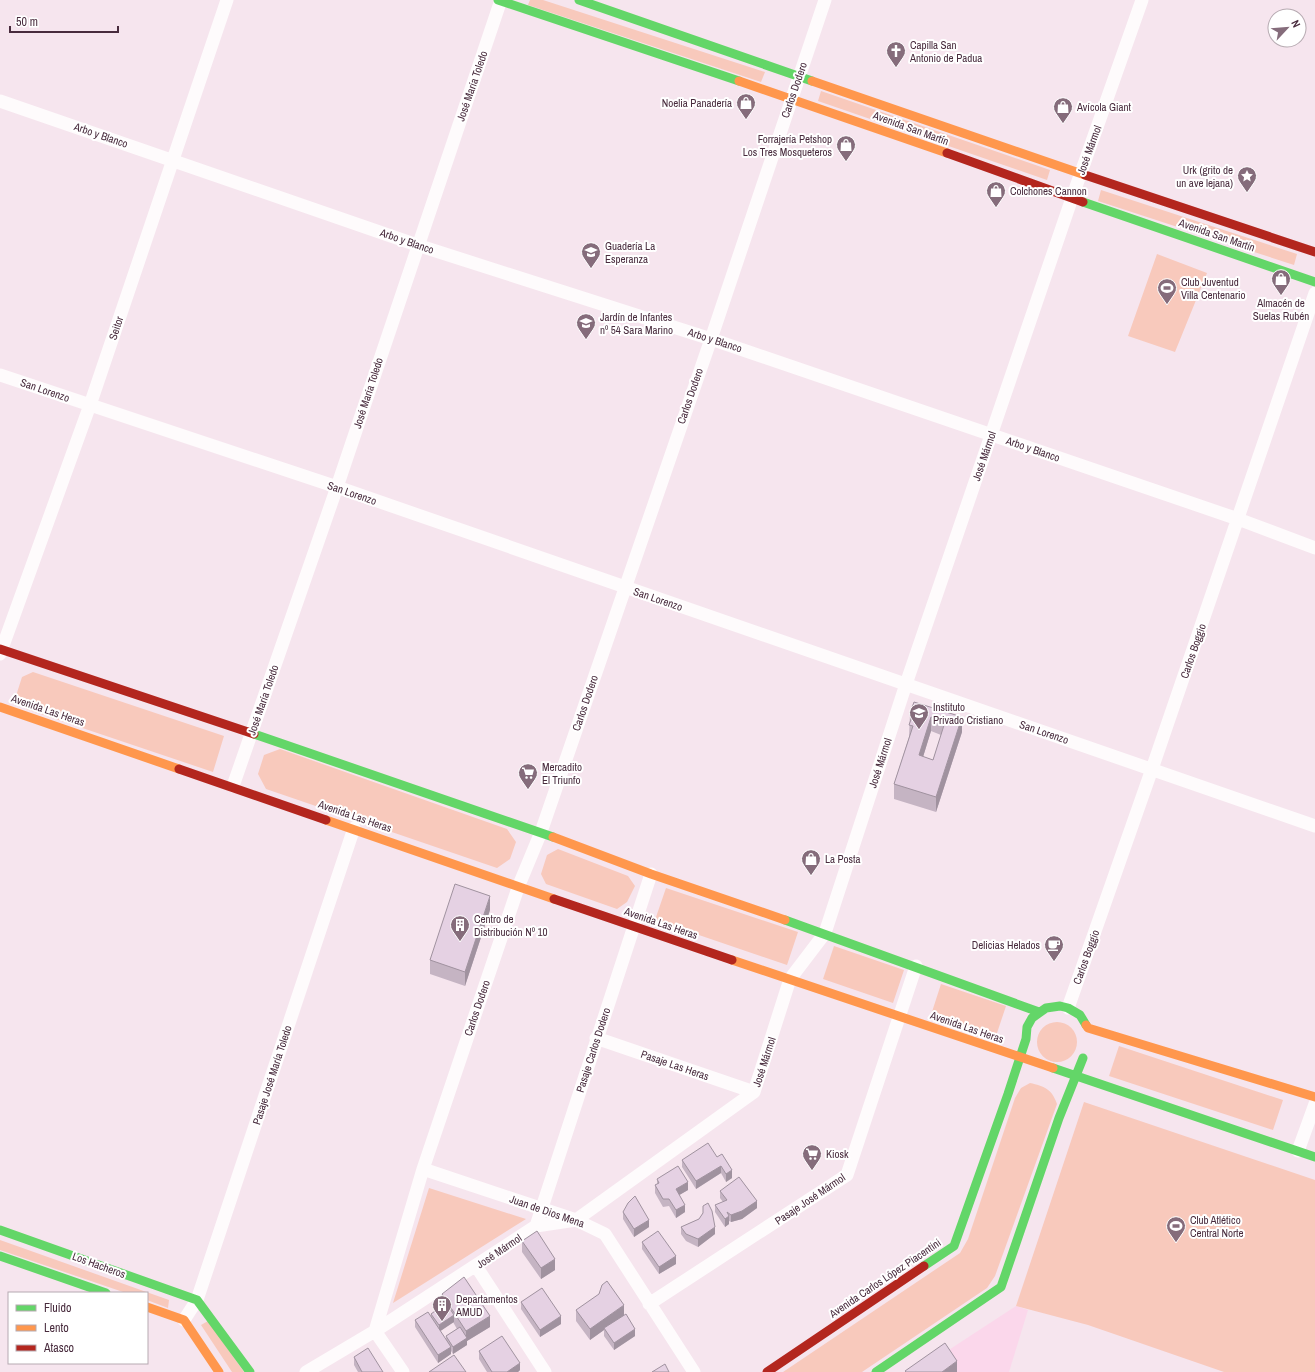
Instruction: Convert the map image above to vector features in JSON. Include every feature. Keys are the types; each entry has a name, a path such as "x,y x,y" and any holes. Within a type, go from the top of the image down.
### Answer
{"main road":[{"name":"Avenida San Martín","path":"500,0 791,98 1072,198 1315,282"},
{"name":"Avenida San Martín","path":"579,0 1080,174 1315,252"},
{"path":"0,651 252,733 541,832 651,874 825,933 1039,1012"},
{"name":"Avenida Las Heras","path":"0,707 233,786 633,926 1315,1157"},
{"name":"Avenida Carlos López Piacentini","path":"767,1372 954,1246 1026,1039 1027,1027 1032,1018 1039,1012 1053,1006 1068,1008"},
{"path":"876,1372 1001,1287 1059,1118 1089,1044 1088,1028 1080,1015 1068,1008"},
{"path":"1088,1028 1315,1097"},
{"path":"1026,1039 1029,1053 1039,1064"},
{"path":"1057,1070 1071,1067 1083,1058"},
{"name":"Los Hacheros","path":"0,1230 197,1300"},
{"path":"0,1256 103,1292"},
{"path":"197,1300 250,1372"},
{"path":"148,1307 184,1320 219,1372"}],"street":[{"name":"Seitor","path":"0,651 90,405 227,0"},
{"name":"José María Toledo","path":"233,786 337,487 500,0"},
{"name":"Carlos Dodero","path":"375,1331 424,1169 519,885 541,832 624,587 711,339 825,0"},
{"name":"José Mármol","path":"375,1331 536,1226 576,1220 754,1092 790,979 825,933 906,684 1080,174 1142,0"},
{"name":"Arbo y Blanco","path":"0,101 172,159 417,245 711,339 1238,519 1315,548"},
{"name":"Carlos Boggio","path":"1068,1008 1152,769 1315,293"},
{"name":"San Lorenzo","path":"0,375 337,487 1315,826"},
{"name":"Pasaje José María Toledo","path":"184,1320 197,1300 354,828"},
{"name":"Pasaje Carlos Dodero","path":"536,1226 596,1038 651,874"},
{"name":"Pasaje José Mármol","path":"649,1304 847,1175 916,966"},
{"name":"Pasaje Las Heras","path":"596,1038 754,1092"},
{"path":"1298,1150 1315,1104"},
{"name":"Juan de Dios Mena","path":"424,1169 576,1220 605,1234 694,1372"},
{"path":"476,1266 545,1372"},
{"path":"306,1372 375,1331 402,1372"}],"shaded area":[{"path":"530,0 543,0 765,72 761,82 528,5"},
{"path":"821,91 1050,170 1047,180 818,101"},
{"path":"1101,190 1297,254 1294,265 1098,201"},
{"name":"Club Juventud Villa Centenario","path":"1157,254 1207,273 1175,352 1128,336"},
{"path":"33,672 224,736 213,772 26,709 15,699 22,677"},
{"path":"280,749 507,829 516,842 510,859 497,868 266,789 258,774 264,755"},
{"path":"558,849 628,876 635,886 627,902 617,909 546,884 541,874 547,855"},
{"path":"666,888 798,932 787,965 655,920"},
{"path":"834,946 904,970 893,1003 823,979"},
{"path":"941,984 1006,1006 995,1039 930,1018"},
{"path":"1057,1022 1065,1024 1071,1028 1075,1034 1077,1042 1075,1050 1071,1056 1065,1060 1057,1062 1049,1060 1043,1056 1039,1050 1037,1042 1039,1034 1043,1028 1049,1024"},
{"path":"1119,1046 1283,1100 1273,1130 1109,1076"},
{"path":"1030,1083 1047,1089 1053,1095 1057,1104 995,1276 987,1288 862,1372 783,1372 960,1253 968,1239 1015,1098 1021,1088"},
{"name":"Club Atlético Central Norte","path":"1084,1102 1315,1180 1315,1372 1224,1372 1088,1325 1016,1306"},
{"path":"429,1188 526,1219 393,1303"},
{"path":"0,1240 146,1292 123,1292 0,1250"},
{"path":"148,1293 169,1300 168,1308 148,1300"},
{"path":"1016,1306 1028,1310 1009,1372 915,1372"},
{"path":"208,1321 244,1372 232,1372 201,1325"}],"building":[{"path":"914,702 962,717 936,797 894,784 913,726 909,725 913,714 910,713","holes":["931,717 945,722 933,760 919,755"]},
{"name":"Centro de Distribución Nº 10","path":"455,884 490,896 465,972 430,960"},
{"path":"708,1143 717,1157 722,1154 732,1170 726,1174 721,1166 696,1181 682,1160"},
{"path":"678,1166 688,1182 676,1189 685,1205 676,1210 669,1199 663,1199 655,1185 659,1183 657,1179"},
{"path":"739,1177 757,1201 742,1211 731,1215 727,1212 729,1216 725,1219 715,1205 727,1200 720,1191"},
{"path":"635,1196 649,1220 634,1229 623,1212 628,1203"},
{"path":"708,1203 712,1211 715,1227 698,1239 686,1234 681,1227 699,1219 703,1213 703,1206"},
{"path":"537,1231 555,1259 541,1268 522,1241"},
{"path":"658,1231 676,1256 659,1267 642,1242"},
{"path":"464,1277 490,1316 466,1331 442,1294"},
{"path":"607,1281 624,1305 590,1329 576,1310 599,1294 602,1285"},
{"path":"542,1288 561,1316 540,1330 521,1302"},
{"path":"446,1303 454,1315 439,1325 431,1314"},
{"path":"428,1312 451,1347 438,1355 415,1320"},
{"path":"626,1314 635,1329 614,1343 604,1328"},
{"path":"460,1327 467,1338 453,1347 446,1336"},
{"path":"502,1336 520,1363 507,1372 492,1372 479,1351"},
{"path":"945,1343 957,1361 942,1372 905,1371"},
{"path":"368,1348 383,1372 362,1372 354,1357"},
{"path":"454,1355 466,1372 429,1372"},
{"path":"665,1364 669,1372 652,1372"}],"traffic: fast":[{"path":"498,0 739,81"},
{"path":"579,0 812,81"},
{"path":"1083,202 1315,282"},
{"path":"254,734 553,837"},
{"path":"785,920 1039,1012"},
{"path":"924,1266 954,1246 1008,1094 1026,1039 1027,1027 1032,1018 1046,1008 1060,1006 1068,1008 1080,1015 1086,1025"},
{"path":"876,1372 1001,1287 1059,1118 1083,1058"},
{"path":"1053,1068 1315,1157"},
{"path":"0,1230 197,1300 250,1372"},
{"path":"0,1256 103,1292"}],"traffic: slow":[{"path":"739,81 947,153"},
{"path":"812,81 1085,175"},
{"path":"0,707 179,769"},
{"path":"326,820 554,899"},
{"path":"553,837 651,874 785,920"},
{"path":"732,960 1053,1068"},
{"path":"1086,1025 1088,1028 1315,1097"},
{"path":"148,1307 184,1320 219,1372"}],"traffic: jam":[{"path":"947,153 1083,202"},
{"path":"1085,175 1315,252"},
{"path":"0,649 254,734"},
{"path":"179,769 326,820"},
{"path":"554,899 732,960"},
{"path":"767,1372 924,1266"}],"place":[{"name":"Capilla San Antonio de Padua","path":"896,68"},
{"name":"Noelia Panadería","path":"746,120"},
{"name":"Avícola Giant","path":"1063,124"},
{"name":"Forrajería Petshop Los Tres Mosqueteros","path":"846,162"},
{"name":"Urk (grito de un ave lejana)","path":"1247,193"},
{"name":"Colchones Cannon","path":"996,208"},
{"name":"Guadería La Esperanza","path":"591,269"},
{"name":"Almacén de Suelas Rubén","path":"1281,296"},
{"name":"Club Juventud Villa Centenario","path":"1167,305"},
{"name":"Jardín de Infantes nº 54 Sara Marino","path":"586,340"},
{"name":"Instituto Privado Cristiano","path":"919,730"},
{"name":"Mercadito El Triunfo","path":"528,790"},
{"name":"La Posta","path":"811,876"},
{"name":"Centro de Distribución Nº 10","path":"460,942"},
{"name":"Delicias Helados","path":"1054,962"},
{"name":"Kiosk","path":"812,1171"},
{"name":"Club Atlético Central Norte","path":"1176,1243"},
{"name":"Departamentos AMUD","path":"442,1322"}]}
